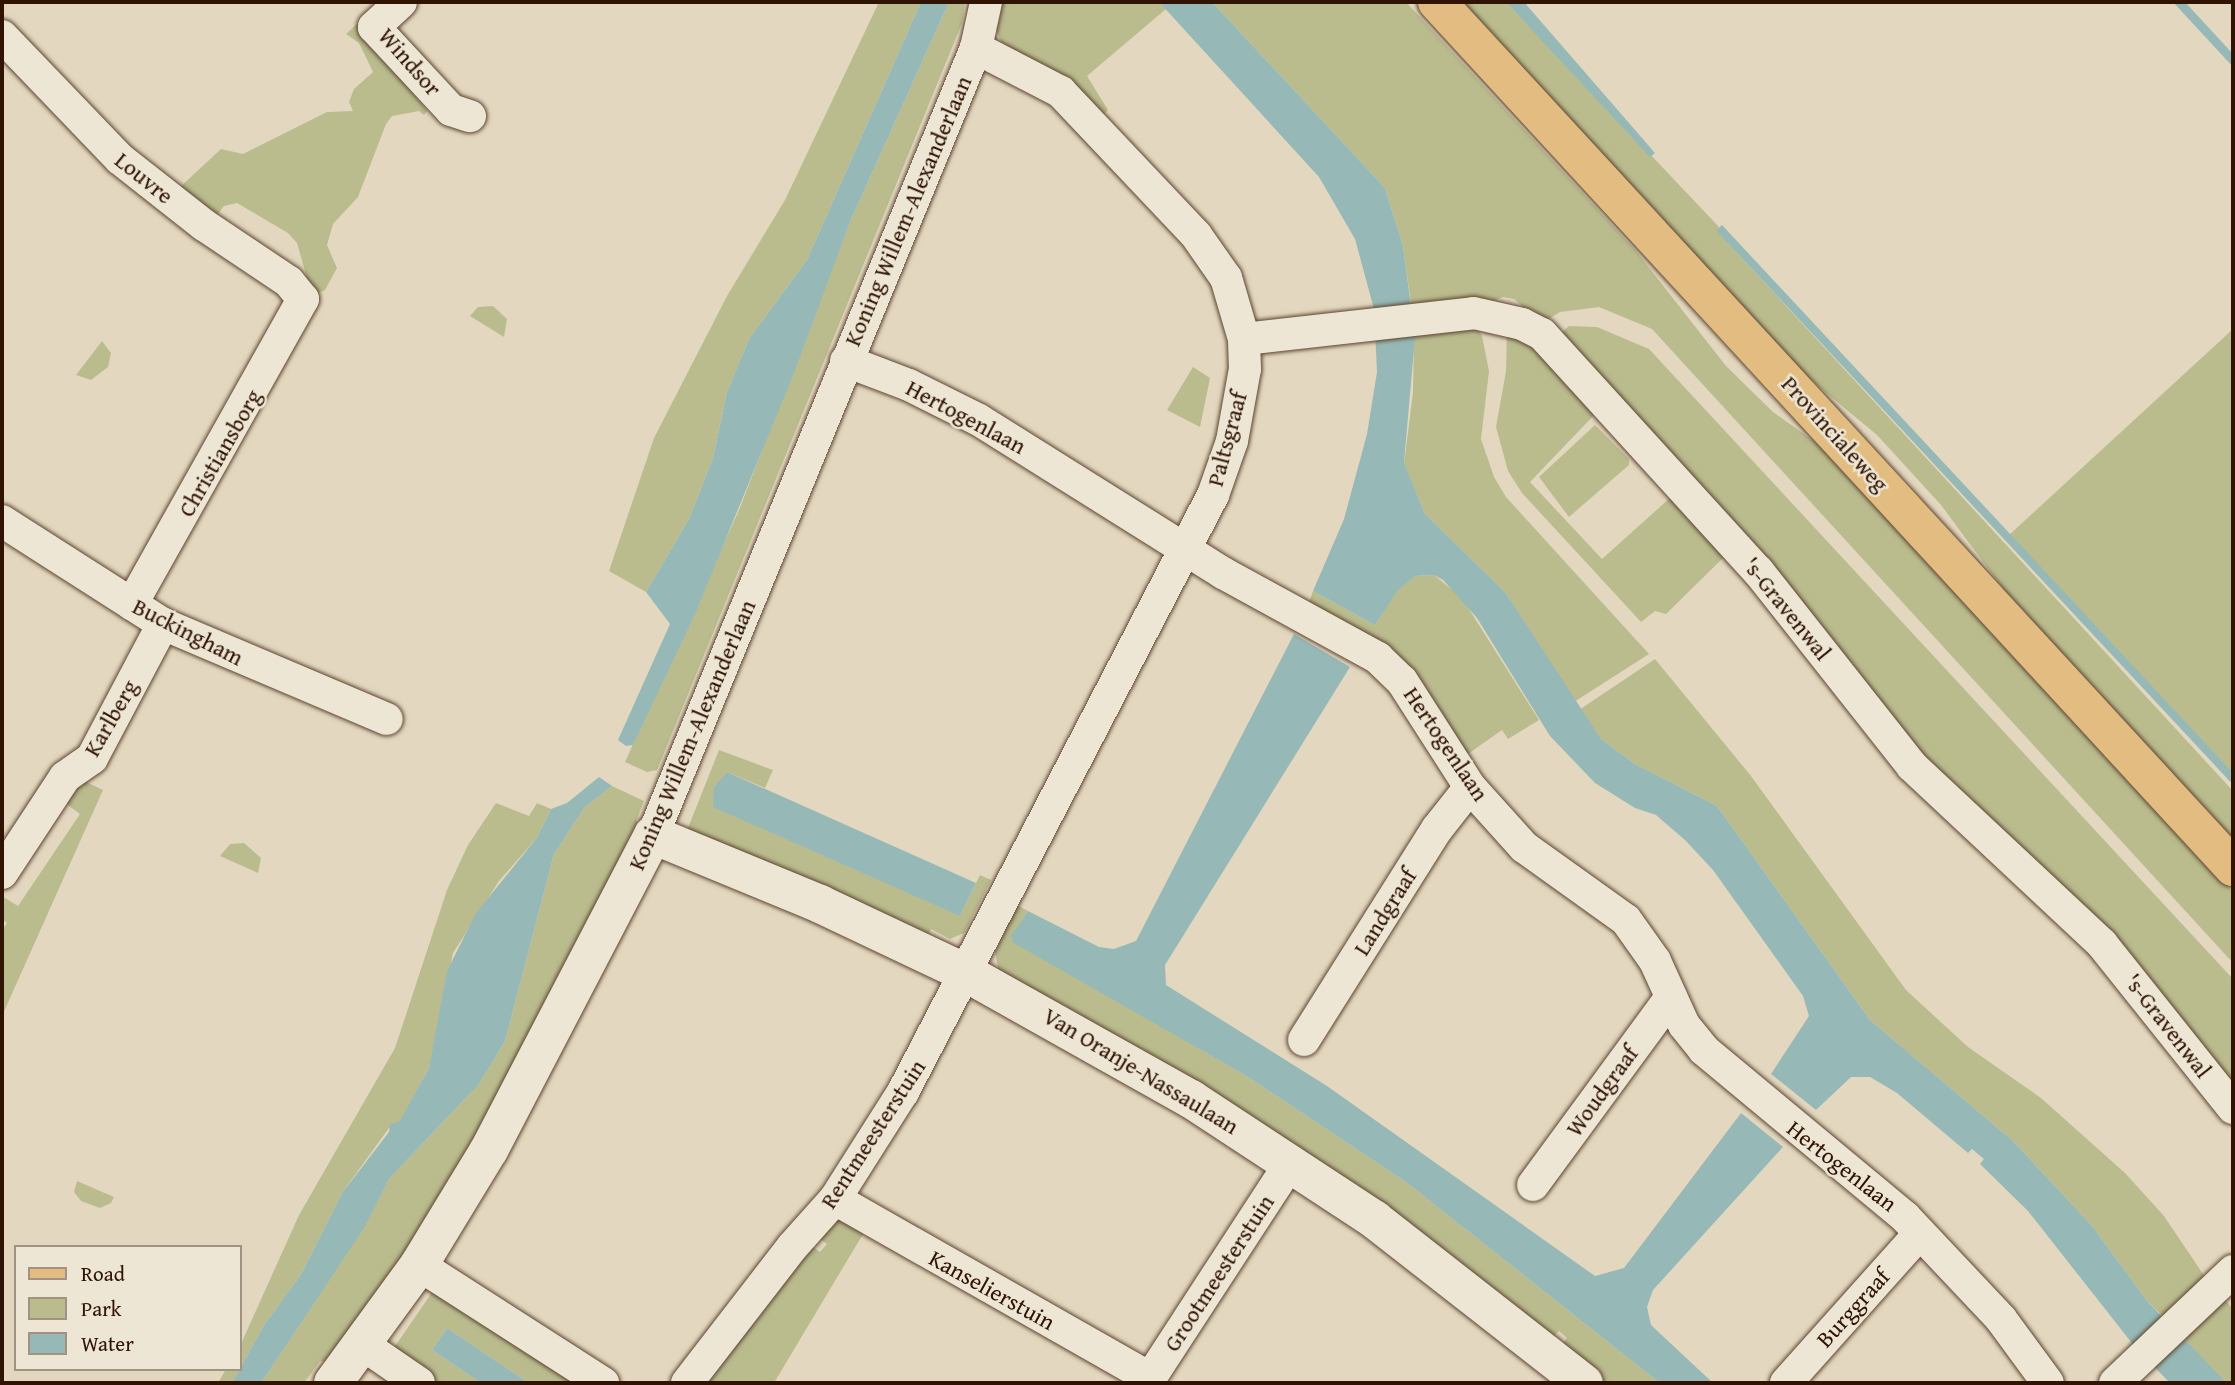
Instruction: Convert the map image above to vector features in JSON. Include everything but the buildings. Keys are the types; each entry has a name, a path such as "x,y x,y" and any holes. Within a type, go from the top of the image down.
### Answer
{"main road":[{"name":"Provincialeweg","path":"1437,2 2233,867"}],"street":[{"name":"Windsor","path":"401,2 374,27 451,110 470,116"},
{"name":"Koning Willem-Alexanderlaan","path":"333,1383 419,1265 542,1055 653,835 976,48 986,2"},
{"name":"Louvre","path":"2,36 120,159 204,225 289,282 303,299"},
{"name":"Paltsgraaf","path":"968,974 1213,495 1232,441 1245,369 1244,339 1226,278 1196,235 1061,92 976,48"},
{"name":"Christiansborg","path":"132,604 303,299"},
{"name":"'s-Gravenwal","path":"1244,339 1426,318 1496,316 1542,334 1758,571 1912,766 2102,944 2233,1108"},
{"name":"Hertogenlaan","path":"846,361 909,385 979,420 1184,548 1378,658 1402,681 1471,787 1524,846 1626,920 1655,961 1671,997 1704,1051 1920,1233 2001,1319 2048,1383"},
{"name":"Buckingham","path":"2,521 163,624 387,719"},
{"name":"Karlberg","path":"2,873 65,777 92,758 163,624"},
{"name":"Landgraaf","path":"1304,1040 1437,830 1471,787"},
{"name":"Van Oranje-Nassaulaan","path":"653,835 820,904 968,974 1112,1053 1291,1162 1425,1258 1566,1378"},
{"name":"Rentmeesterstuin","path":"687,1383 793,1246 835,1199 903,1092 968,974"},
{"name":"Woudgraaf","path":"1534,1185 1671,997"},
{"name":"Grootmeesterstuin","path":"1149,1381 1291,1162"},
{"name":"Kanselierstuin","path":"835,1199 1149,1381"},
{"name":"Burggraaf","path":"1786,1383 1920,1233"},
{"path":"419,1265 603,1383"},
{"path":"2115,1383 2233,1271"},
{"path":"362,1344 419,1383"}],"green space":[{"path":"879,2 921,2 807,260 749,339 727,392 713,458 689,519 646,592 609,571 654,438 727,296 785,200"},
{"path":"949,2 965,2 962,23 657,770 647,772 625,762 739,510 850,222"},
{"path":"999,2 1159,2 1166,9 1087,76 1108,110 1102,116 1059,75 1002,44 995,27"},
{"path":"1212,2 1406,2 1636,251 1726,366 1773,412 1828,451 2233,892 2233,963 1652,329 1599,307 1560,312 1542,323 1514,299 1503,297 1484,305 1412,311 1403,246 1385,188"},
{"path":"1463,2 1506,2 1719,227 1717,231 2233,791 2233,839 2004,590 1941,505 1877,435 1806,376"},
{"path":"359,22 427,111 424,115 419,111 392,116 386,124 358,197 333,224 327,245 337,268 325,290 318,293 307,278 297,243 288,233 237,203 224,206 214,219 179,188 221,149 243,154 327,112 353,111 349,102 354,89 373,72 359,43 346,34"},
{"path":"493,306 507,319 504,337 470,316 478,307"},
{"path":"1474,324 1482,336 1489,371 1481,439 1494,477 1506,497 1649,654 1574,702 1505,592 1425,514 1404,464 1413,392 1414,330"},
{"path":"1569,326 1597,327 1649,349 2233,979 2233,1098 1942,786 1556,338"},
{"path":"1507,329 1537,339 1596,413 1530,482 1602,559 1671,497 1737,570 1723,558 1666,614 1655,611 1641,622 1522,493 1508,471 1496,427 1506,371"},
{"path":"2233,329 2233,780 2008,536"},
{"path":"102,341 111,353 108,367 91,380 76,375"},
{"path":"1193,367 1210,378 1200,427 1167,410"},
{"path":"1595,425 1629,459 1629,465 1569,517 1539,477"},
{"path":"1434,575 1462,598 1539,720 1508,739 1502,730 1465,756 1423,683 1404,662 1308,605 1313,591 1375,625 1398,589 1415,576"},
{"path":"1655,659 1751,776 1906,990 1968,1047 2041,1098 2125,1173 2164,1216 2207,1280 2167,1320 2147,1301 2093,1227 2013,1141 1870,1020 1717,806 1635,764 1601,739 1579,710"},
{"path":"719,750 773,770 765,788 727,772 960,916 980,875 991,880 964,933 950,939 931,929 926,939 686,833"},
{"path":"80,779 103,790 2,1016 2,931 7,923 2,919 2,896 18,906 80,814 65,803"},
{"path":"612,786 644,801 636,821 643,825 586,944 413,1245 330,1362 320,1361 304,1383 261,1383 363,1228 389,1179 479,1084 505,1041 554,854 584,808"},
{"path":"496,803 529,816 537,803 551,809 536,839 499,881 453,953 429,1068 399,1123 389,1128 342,1193 300,1276 264,1325 242,1364 242,1342 299,1215 395,1048 447,890 468,845"},
{"path":"244,843 261,858 258,873 220,856 230,844"},
{"path":"1017,905 1028,911 1011,939 1245,1075 1406,1182 1660,1383 1604,1383 1560,1347 1567,1338 1559,1331 1551,1339 999,973 995,951"},
{"path":"77,1181 114,1197 111,1203 100,1208 81,1201 74,1192"},
{"path":"843,1218 866,1229 774,1383 704,1383 810,1245 820,1252 827,1244 818,1237 836,1219"},
{"path":"435,1288 578,1383 529,1383 447,1328 432,1350 481,1383 431,1383 389,1355"},
{"path":"2222,1296 2233,1309 2233,1383 2227,1383 2179,1335"},
{"path":"225,1371 239,1371 232,1383 218,1383"}],"water":[{"path":"921,2 949,2 850,222 794,373 695,614 633,745 626,746 618,740 670,624 646,592 689,519 713,458 727,392 749,339 807,260"},
{"path":"1159,2 1212,2 1385,188 1403,246 1415,337 1404,463 1425,514 1505,592 1601,739 1635,764 1717,806 1870,1020 2013,1141 2093,1227 2147,1301 2227,1383 2170,1383 2135,1347 2028,1211 1980,1164 1984,1159 1972,1149 1968,1153 1897,1093 1870,1077 1851,1077 1816,1110 1771,1074 1809,1016 1803,996 1713,870 1685,840 1656,815 1635,808 1595,783 1550,736 1477,618 1443,580 1434,575 1415,576 1398,590 1375,625 1313,591 1344,519 1367,434 1377,372 1374,309 1355,239 1319,177"},
{"path":"1506,2 1524,2 1655,153 1650,157"},
{"path":"2173,2 2185,2 2233,54 2233,67"},
{"path":"1722,225 2233,773 2230,782 1716,230"},
{"path":"1294,634 1350,667 1165,965 1166,985 1327,1086 1595,1276 1624,1268 1741,1113 1783,1147 1653,1290 1647,1307 1651,1325 1713,1383 1660,1383 1406,1182 1245,1075 1012,942 1011,936 1028,911 1099,947 1114,949 1136,941"},
{"path":"727,772 976,883 960,916 713,807 714,787"},
{"path":"599,777 612,786 584,808 554,854 505,1041 479,1084 389,1179 364,1228 261,1383 232,1383 239,1371 242,1371 242,1365 264,1325 300,1276 342,1193 389,1132 390,1124 399,1122 429,1068 447,971 476,913 536,839 551,809 567,803"},
{"path":"447,1328 529,1383 481,1383 432,1350"}]}
